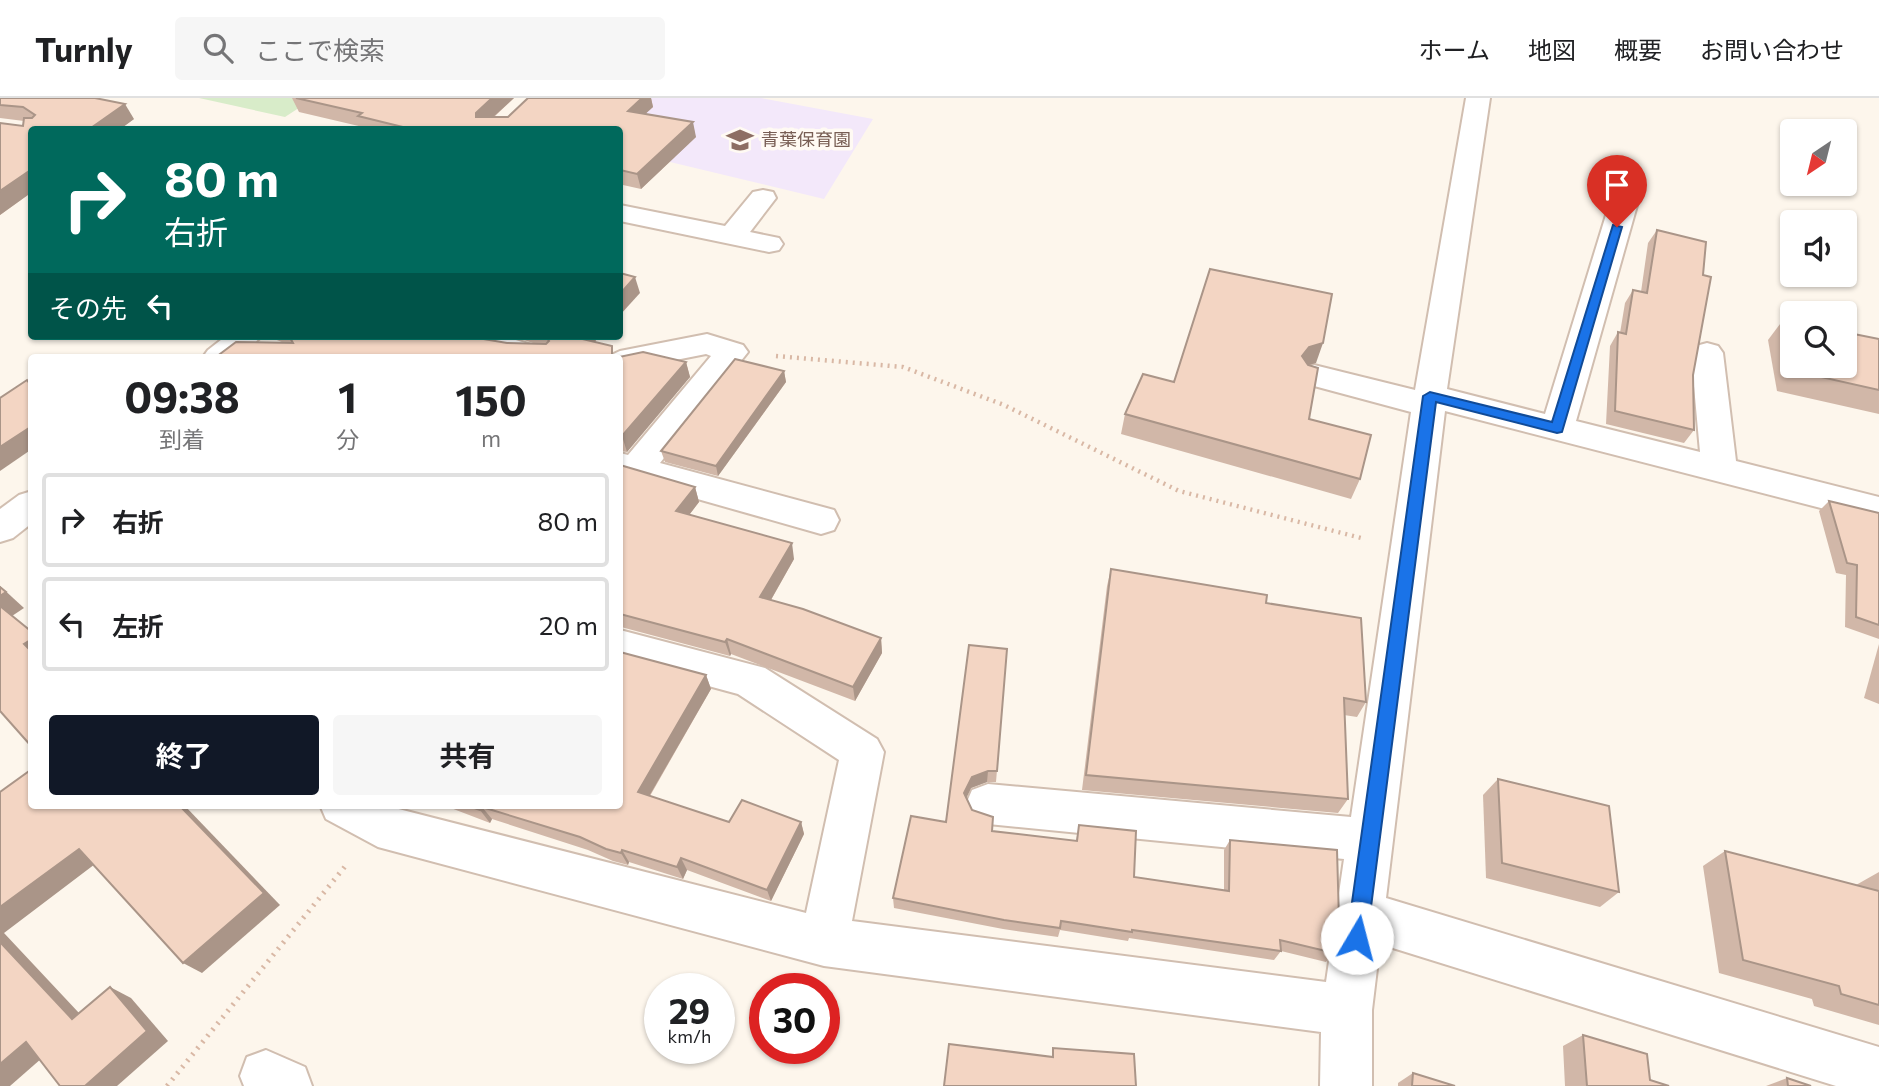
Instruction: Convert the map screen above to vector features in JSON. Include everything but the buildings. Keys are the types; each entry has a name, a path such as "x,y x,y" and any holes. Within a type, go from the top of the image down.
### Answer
{"street":[{"path":"1346,1086 1347,1010 1430,401 1478,98"},
{"path":"732,236 763,198"},
{"path":"1557,428 1624,202"},
{"path":"623,214 769,244"},
{"path":"482,340 526,354"},
{"path":"623,360 708,344 732,352 628,467 821,520"},
{"path":"235,345 274,353"},
{"path":"1707,353 1719,469"},
{"path":"1314,376 1557,428 1879,510"},
{"path":"0,528 28,507"},
{"path":"623,647 750,680 862,752 824,942"},
{"path":"988,804 1370,840"},
{"path":"360,816 824,942 1347,1010"},
{"path":"1360,914 1879,1073"}],"path":[{"path":"732,352 903,368 1004,405 1179,491 1409,551"},
{"path":"167,1086 360,816"}],"shaded area":[{"name":"青葉保育園","path":"551,98 761,98 873,119 824,199 623,151 623,126 611,126"}],"green space":[{"path":"199,98 314,98 285,117"}],"place":[{"name":"青葉保育園","path":"740,140"}],"route":[{"path":"1357,938 1430,396 1557,428 1617,227"}]}
